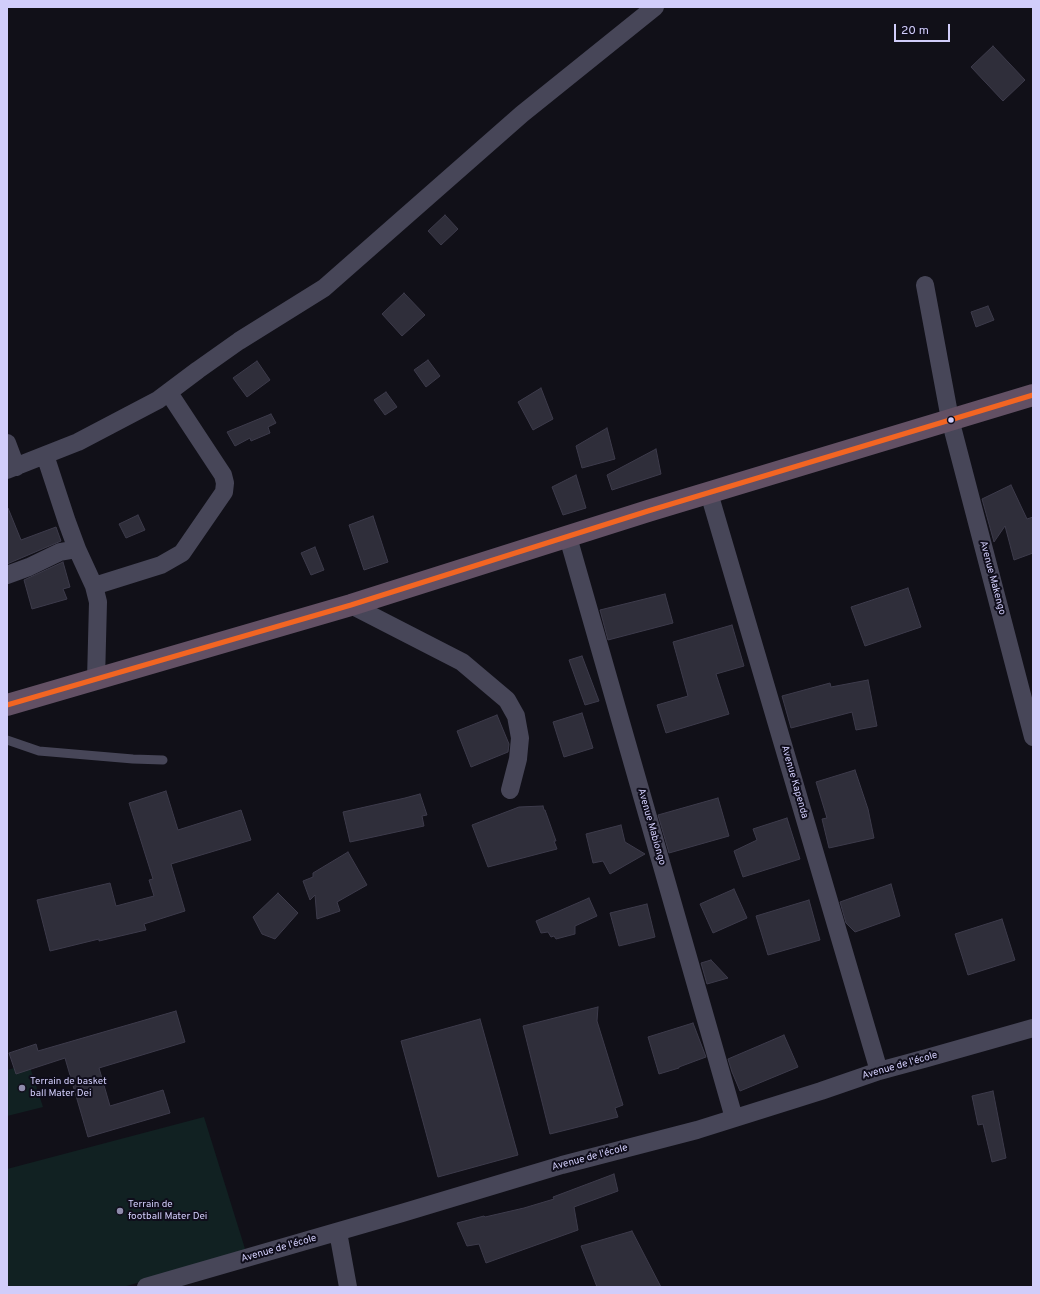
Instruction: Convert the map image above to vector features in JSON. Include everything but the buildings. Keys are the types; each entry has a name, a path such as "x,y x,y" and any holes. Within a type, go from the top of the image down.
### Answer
{"highway":[{"path":"7,705 351,605 568,536 1033,395"}],"street":[{"path":"7,442 11,468 78,442 169,393 239,341 324,288 522,114 656,7"},
{"name":"Avenue Makengo","path":"925,285 950,419 1033,737"},
{"path":"94,586 161,565 182,553 224,492 225,483 223,475 169,393"},
{"path":"45,455 67,522 77,549 94,586 98,602 96,680"},
{"name":"Avenue Kapenda","path":"709,493 879,1071"},
{"name":"Avenue Mabiongo","path":"568,536 734,1118"},
{"path":"7,575 60,552 77,549"},
{"path":"351,605 462,662 507,700 516,716 520,738 518,759 510,790"},
{"name":"Avenue de l'école","path":"146,1287 338,1232 562,1165 697,1130 879,1071 1033,1028"},
{"path":"338,1232 348,1287"}],"lane":[{"path":"7,740 39,751 133,759 164,760"}],"shaded area":[{"name":"Terrain de basket ball Mater Dei","path":"29,1064 43,1107 7,1116 7,1070"},
{"name":"Terrain de football Mater Dei","path":"204,1117 246,1252 123,1287 7,1287 7,1169"}],"transit line":[{"path":"7,705 351,605 648,511 1033,395"}],"place":[{"name":"Terrain de basket ball Mater Dei","path":"22,1088"},
{"name":"Terrain de football Mater Dei","path":"120,1211"}]}
